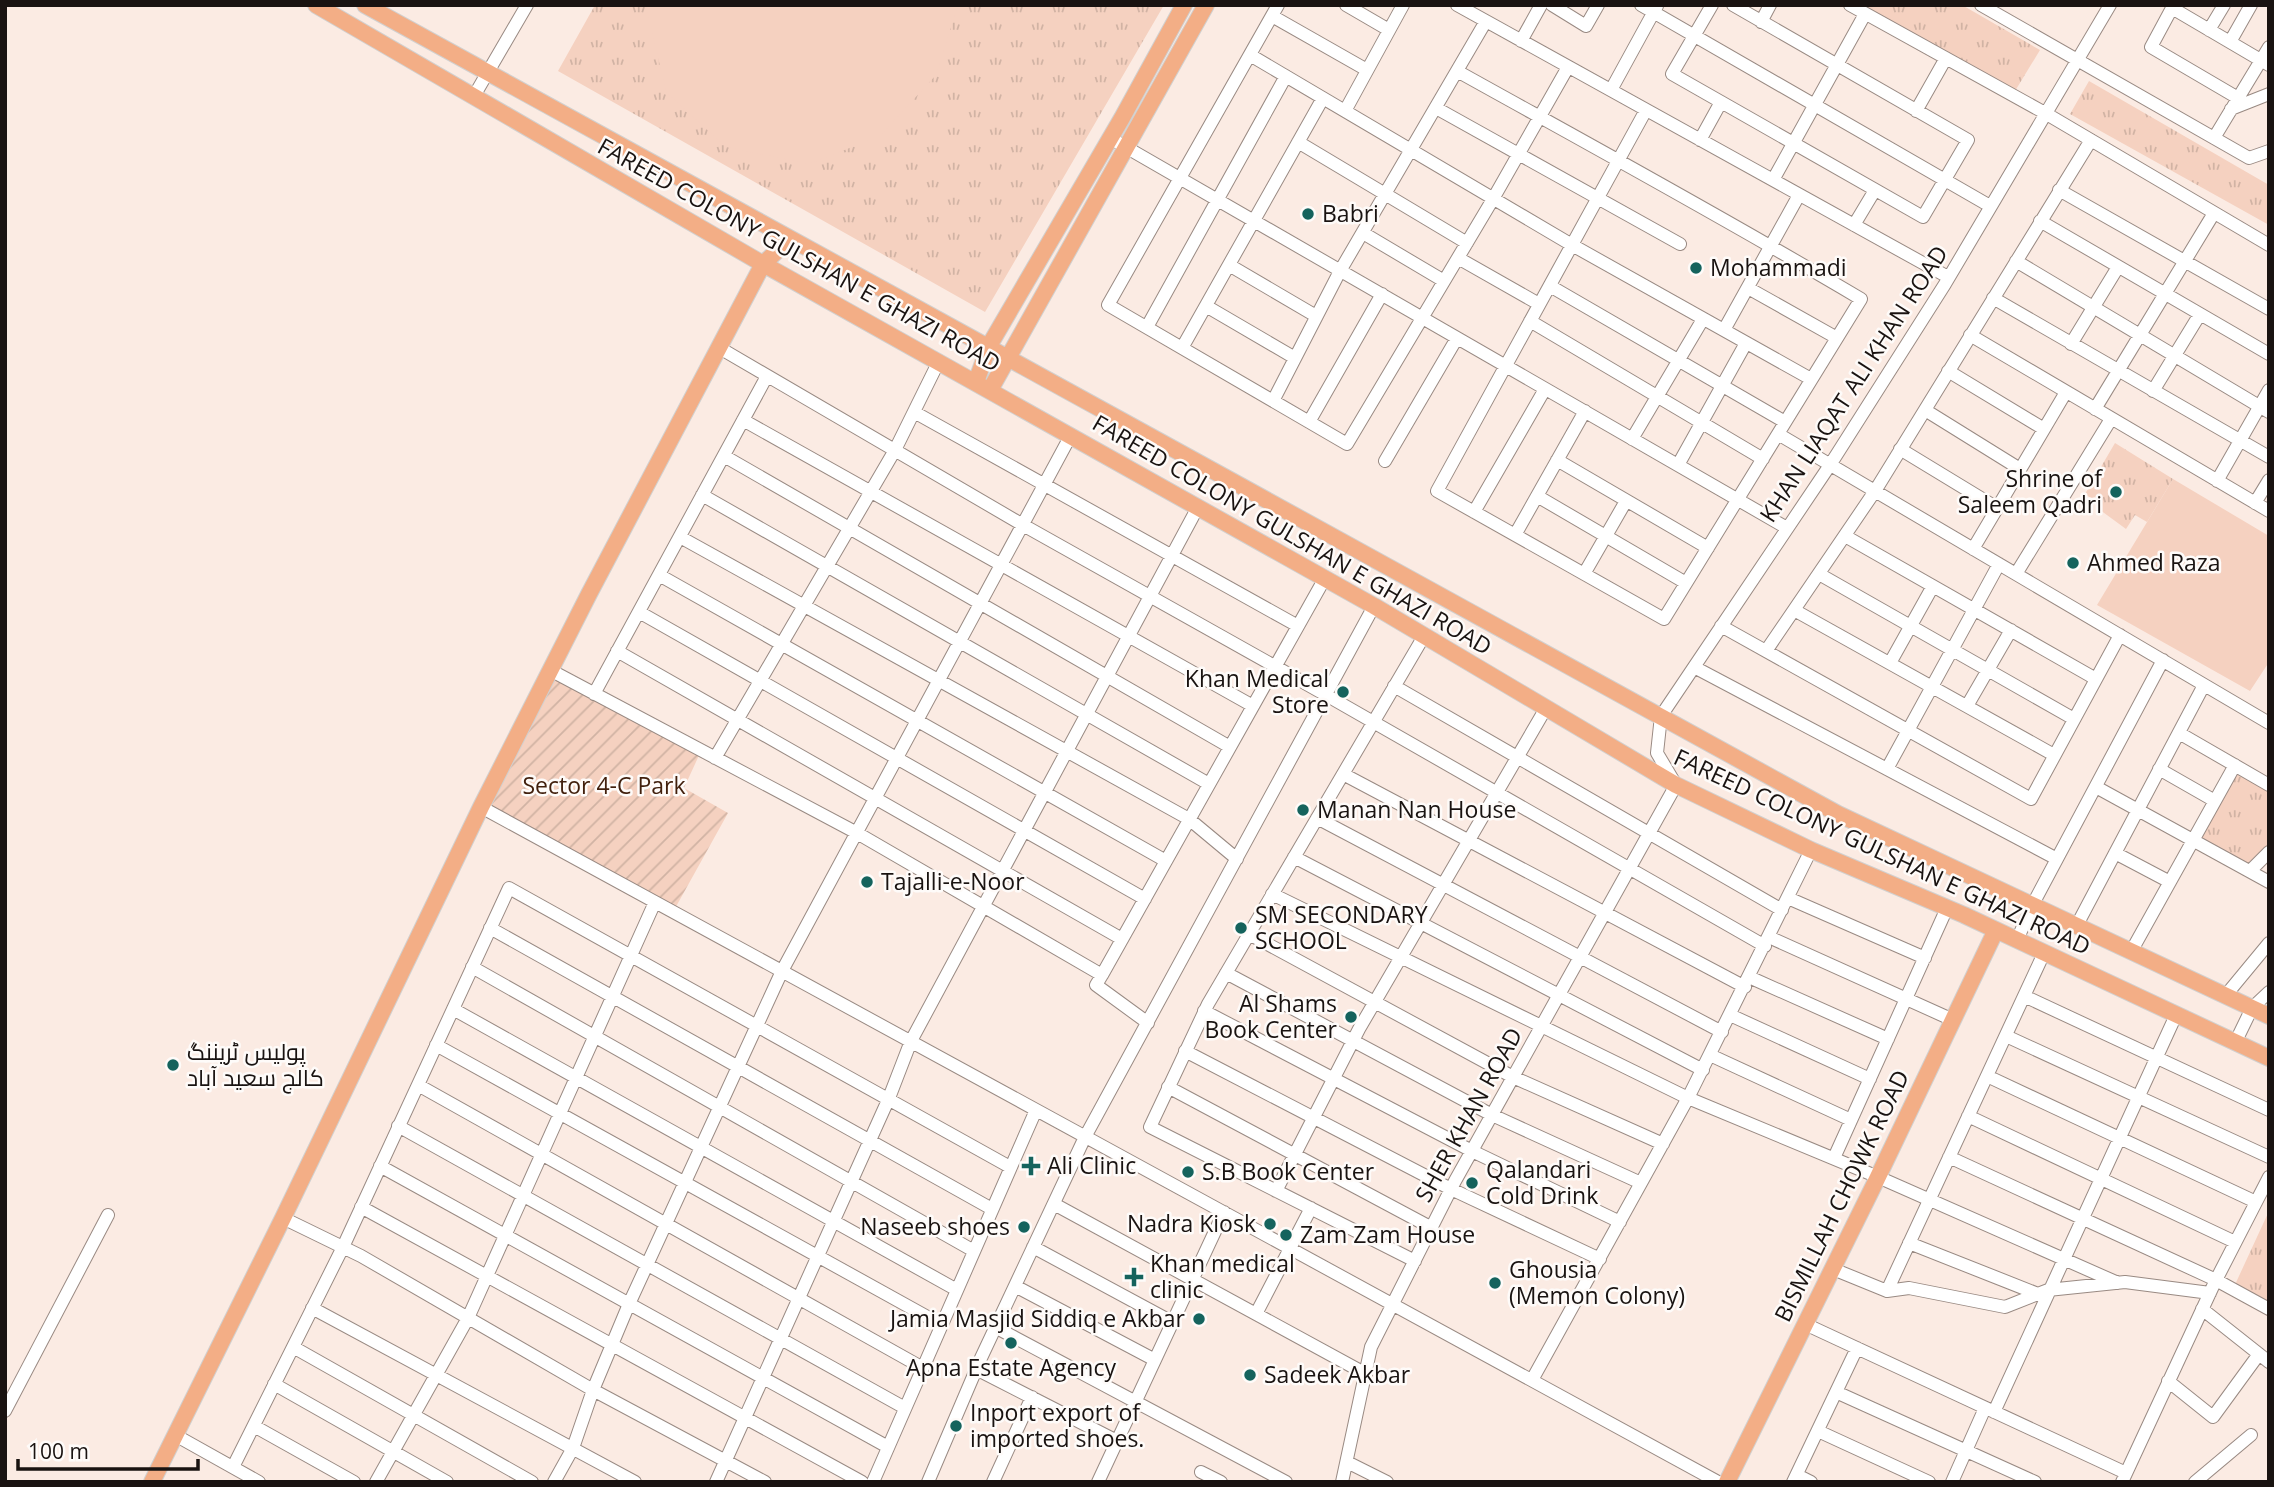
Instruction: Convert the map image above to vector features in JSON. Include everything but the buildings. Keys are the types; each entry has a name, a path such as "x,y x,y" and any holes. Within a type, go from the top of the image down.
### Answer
{"main road":[{"name":"FAREED COLONY GULSHAN E GHAZI ROAD","path":"316,5 764,264 1374,606 1676,785 1811,850 1996,930 2269,1058"},
{"name":"FAREED COLONY GULSHAN E GHAZI ROAD","path":"365,5 1838,814 2269,1016"},
{"path":"983,386 989,346 1184,5"},
{"path":"983,386 1007,356 1206,5"},
{"path":"152,1482 550,670 764,264 790,239"},
{"name":"BISMILLAH CHOWK ROAD","path":"1727,1482 1878,1177 1996,930"}],"street":[{"path":"474,96 527,5"},
{"path":"1346,5 1389,30"},
{"path":"1345,111 1403,5"},
{"path":"1457,5 1948,277"},
{"path":"1521,41 1541,5"},
{"path":"1552,5 1586,26 1598,5"},
{"path":"1641,5 1656,9 1694,35 1990,206"},
{"path":"1712,5 1672,74 1923,217 1968,140 1733,5"},
{"path":"1761,22 1770,5"},
{"path":"1850,5 2045,113 2269,245"},
{"path":"1981,5 2249,158 2269,151"},
{"name":"KHAN LIAQAT ALI KHAN ROAD","path":"1676,785 1657,753 1661,716 1830,465 1948,277 2110,5"},
{"path":"2209,30 2224,5"},
{"path":"2230,42 2250,5"},
{"path":"2265,63 2173,7 2151,47 2235,103 2269,94"},
{"path":"1611,90 1656,9"},
{"path":"1367,70 1275,10 1108,305 1347,443 1493,199 1568,66"},
{"path":"1773,180 1865,13"},
{"path":"1273,401 1340,271 1486,21"},
{"path":"2214,138 2235,103 2265,63 2269,47"},
{"path":"1250,55 1572,245 1811,379"},
{"path":"1916,111 1946,58"},
{"path":"1457,71 1539,117 1618,161 1771,246 1861,299 1664,619 1437,491 1539,304 1598,198 1618,161 1646,110"},
{"path":"1147,327 1286,76"},
{"path":"1182,348 1323,98"},
{"path":"1700,140 1721,102"},
{"path":"1436,108 1680,244"},
{"path":"1110,138 1787,528"},
{"path":"1766,652 1875,491 2091,140"},
{"path":"1298,142 1467,243"},
{"path":"1854,225 1875,190"},
{"path":"2059,190 2269,309"},
{"path":"1724,330 1799,195"},
{"path":"2095,409 2214,213"},
{"path":"2040,221 2269,354"},
{"path":"1363,233 1444,281"},
{"path":"1458,258 1539,304"},
{"path":"2016,261 2264,409"},
{"path":"1229,265 1317,316"},
{"path":"2071,344 2118,267"},
{"path":"1549,286 1785,422"},
{"path":"1748,288 1837,338"},
{"path":"1310,422 1382,294"},
{"path":"1993,298 2269,457"},
{"path":"1206,306 1295,358"},
{"path":"2153,391 2200,314"},
{"path":"1632,439 1703,319"},
{"path":"1530,321 1763,459"},
{"path":"1970,335 2269,511"},
{"path":"1385,461 1457,338"},
{"path":"1678,465 1746,343"},
{"path":"718,347 1023,525 1629,869 1767,942 1953,1020"},
{"path":"715,758 895,450 939,361"},
{"path":"1948,371 2044,429"},
{"path":"594,694 767,376"},
{"path":"1474,512 1545,388"},
{"path":"2217,481 2240,441 2264,409 2269,390"},
{"path":"1973,549 2066,392"},
{"path":"1925,410 2020,469"},
{"path":"1515,535 1585,411"},
{"path":"914,412 1298,626"},
{"path":"2016,574 2111,419"},
{"path":"743,420 1253,706"},
{"path":"1778,434 2269,723"},
{"path":"554,1482 573,1448 593,1390 629,1304 782,971 1071,435"},
{"path":"1900,449 1997,508"},
{"path":"724,456 1230,747"},
{"path":"1557,460 1708,548"},
{"path":"2255,503 2269,481"},
{"path":"702,495 1209,784"},
{"path":"1537,496 1686,583"},
{"path":"1584,574 1626,500"},
{"path":"716,1482 889,1098 911,1041 1198,507"},
{"path":"1845,536 2096,679"},
{"path":"680,537 1189,819 1237,859"},
{"path":"1887,769 1999,564"},
{"path":"1819,573 2074,719"},
{"path":"659,575 1166,861"},
{"path":"1148,1023 1096,985 1325,579"},
{"path":"1890,663 1933,586"},
{"path":"928,1482 995,1327 1085,1137 1374,606"},
{"path":"1794,610 2054,755"},
{"path":"639,612 1144,899"},
{"path":"1721,626 2031,799 2120,635"},
{"path":"1967,706 2011,630"},
{"path":"1415,1261 1150,1126 1204,1011 1423,636"},
{"path":"617,651 1122,939"},
{"path":"2017,940 2033,904 2163,660"},
{"path":"1693,667 2057,859"},
{"path":"550,670 857,834 1102,975"},
{"path":"2077,925 2204,685"},
{"path":"1394,686 1649,833 1785,904 1925,958"},
{"path":"1276,1191 1374,1002 1546,708"},
{"path":"2179,733 2269,785"},
{"path":"2132,950 2235,765"},
{"path":"2160,769 2215,801"},
{"path":"1343,774 1605,912 1747,982 1888,1040"},
{"name":"SHER KHAN ROAD","path":"1342,1482 1371,1347 1451,1189 1676,785"},
{"path":"2096,787 2269,881"},
{"path":"481,807 1718,1482"},
{"path":"1317,818 1722,1032"},
{"path":"1532,1380 1703,1070 1811,850"},
{"path":"2250,870 2269,852"},
{"path":"2115,853 2170,882"},
{"path":"1294,857 1703,1070"},
{"path":"233,1467 343,1247 509,888 1010,1167"},
{"path":"1272,894 1688,1098 1834,1158 2118,1283"},
{"path":"376,1482 468,1318 655,902"},
{"path":"1834,1158 1947,908"},
{"path":"490,928 992,1209"},
{"path":"1248,934 1513,1077 1663,1144"},
{"path":"2227,995 2269,943"},
{"path":"1887,1291 2044,953"},
{"path":"472,967 974,1251"},
{"path":"1226,973 1492,1115 1641,1183"},
{"path":"2235,1043 2252,1009 2269,992"},
{"path":"2024,996 2269,1110"},
{"path":"453,1009 957,1290"},
{"path":"1204,1011 1472,1151 1620,1222"},
{"path":"1730,1015 1870,1079"},
{"path":"1952,1482 1990,1410 2043,1292 2063,1258 2176,1015"},
{"path":"2006,1035 2269,1157"},
{"path":"436,1045 942,1325"},
{"path":"1185,1051 1451,1189 1600,1259"},
{"path":"1710,1055 1851,1120"},
{"path":"1987,1076 2256,1202"},
{"path":"418,1085 923,1368"},
{"path":"1168,1087 1432,1228"},
{"path":"873,1482 1036,1110"},
{"path":"1968,1116 2235,1242"},
{"path":"398,1126 905,1408"},
{"path":"1949,1157 2216,1280 2269,1309"},
{"path":"380,1166 888,1447"},
{"path":"1805,1324 1990,1410 2124,1479 2202,1309 2269,1177"},
{"path":"1054,1204 1366,1374"},
{"path":"361,1207 862,1482"},
{"path":"1256,1314 1311,1208"},
{"path":"1098,1482 1224,1212"},
{"path":"5,1412 108,1215"},
{"path":"283,1218 343,1247 593,1390 765,1482"},
{"path":"1909,1243 2043,1292"},
{"path":"1033,1247 1172,1322"},
{"path":"1833,1269 1887,1291 1909,1288 2005,1307 2043,1292 2118,1283 2210,1293"},
{"path":"1015,1286 1155,1360"},
{"path":"312,1308 635,1482"},
{"path":"2168,1381 2213,1417 2264,1358 2202,1309"},
{"path":"995,1327 1286,1482"},
{"path":"293,1347 532,1482"},
{"path":"1811,1482 1795,1478 1857,1348"},
{"path":"976,1369 1117,1441"},
{"path":"274,1384 447,1482"},
{"path":"1836,1392 2035,1482"},
{"path":"993,1482 1032,1397"},
{"path":"254,1426 354,1482"},
{"path":"1818,1431 1929,1482"},
{"path":"175,1435 259,1482"},
{"path":"2195,1482 2251,1435"},
{"path":"1347,1462 1387,1482"},
{"path":"1200,1472 1221,1482"}],"green space":[{"path":"595,5 1164,5 985,312 558,71"},
{"path":"646,5 958,5 936,75 880,136 809,164 726,147 666,92"},
{"path":"1856,5 1962,5 2040,50 2012,96"},
{"path":"2089,81 2269,185 2269,225 2070,114"},
{"path":"2115,443 2173,479 2147,522 2135,515 2126,529 2096,507 2098,503 2085,494"},
{"path":"2173,479 2269,536 2269,662 2250,691 2097,605"},
{"name":"Sector 4-C Park","path":"550,670 701,751 684,788 728,813 673,912 481,807"},
{"path":"2235,765 2269,785 2269,852 2250,871 2194,840"},
{"path":"2269,1211 2269,1309 2233,1289"}],"place":[{"name":"Babri","path":"1308,214"},
{"name":"Mohammadi","path":"1696,268"},
{"name":"Shrine of Saleem Qadri","path":"2116,492"},
{"name":"Ahmed Raza","path":"2073,563"},
{"name":"Khan Medical Store","path":"1343,692"},
{"name":"Manan Nan House","path":"1303,810"},
{"name":"Tajalli-e-Noor","path":"867,882"},
{"name":"SM SECONDARY SCHOOL","path":"1241,928"},
{"name":"Al Shams Book Center","path":"1351,1017"},
{"name":"پولیس ٹریننگ کالج سعید آباد","path":"173,1065"},
{"name":"Ali Clinic","path":"1031,1166"},
{"name":"S.B Book Center","path":"1188,1172"},
{"name":"Qalandari Cold Drink","path":"1472,1183"},
{"name":"Nadra Kiosk","path":"1270,1224"},
{"name":"Naseeb shoes","path":"1024,1227"},
{"name":"Zam Zam House","path":"1286,1235"},
{"name":"Khan medical clinic","path":"1134,1277"},
{"name":"Ghousia (Memon Colony)","path":"1495,1283"},
{"name":"Jamia Masjid Siddiq e Akbar","path":"1199,1319"},
{"name":"Apna Estate Agency","path":"1011,1343"},
{"name":"Sadeek Akbar","path":"1250,1375"},
{"name":"Inport export of imported shoes.","path":"956,1426"}]}
